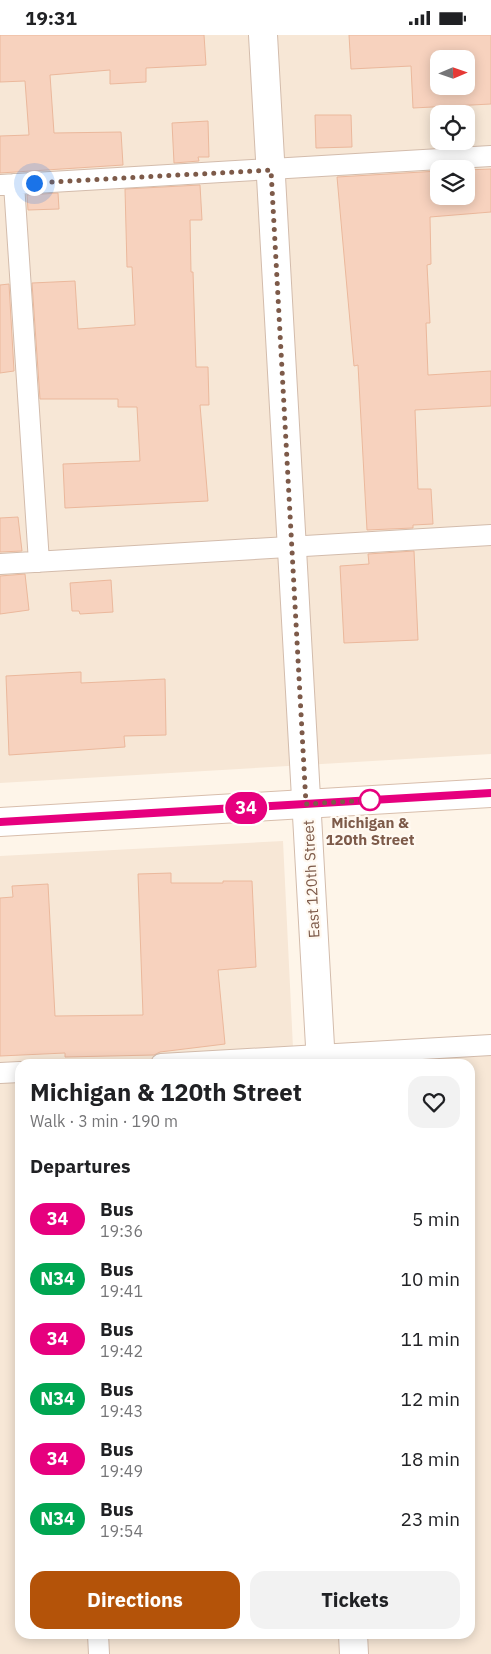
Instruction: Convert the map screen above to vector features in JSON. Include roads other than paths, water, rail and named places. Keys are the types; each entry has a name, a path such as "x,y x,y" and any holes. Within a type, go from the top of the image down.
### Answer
{"street":[{"name":"East 120th Street","path":"263,35 321,1059"},
{"path":"0,822 491,793"},
{"path":"353,1639 354,1654"}],"lane":[{"path":"38,562 7,185 491,156"},
{"path":"0,564 491,535"},
{"path":"321,1059 491,1045"},
{"path":"0,1073 15,1072"},
{"path":"98,1639 99,1654"}],"place":[{"name":"Michigan & 120th Street","path":"370,800"}]}
